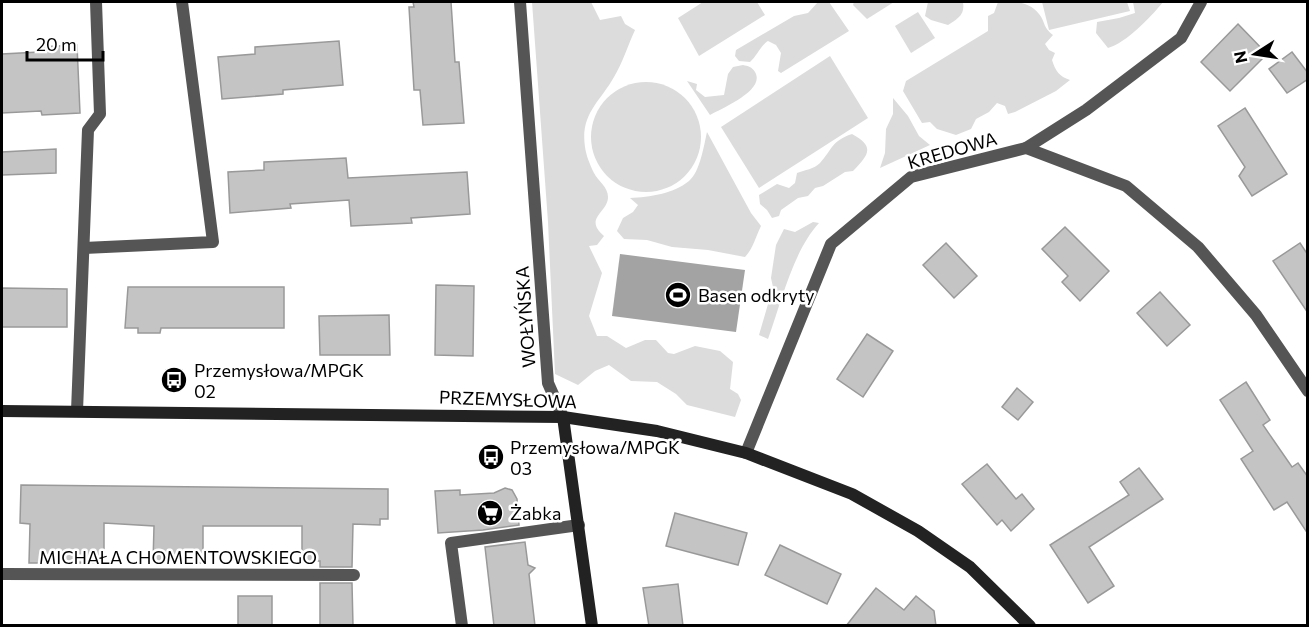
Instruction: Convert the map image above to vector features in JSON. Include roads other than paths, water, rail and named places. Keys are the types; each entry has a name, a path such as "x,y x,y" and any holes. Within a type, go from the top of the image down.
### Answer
{"main road":[{"name":"PRZEMYSŁOWA","path":"2,411 563,417 657,431 746,453 852,494 918,531 970,567 1030,626"},
{"name":"WOŁYŃSKA","path":"563,417 592,626"}],"street":[{"path":"77,411 88,130 100,114 96,2"},
{"path":"84,248 213,242 182,2"},
{"name":"WOŁYŃSKA","path":"520,2 548,383 563,417"},
{"name":"KREDOWA","path":"746,453 831,244 911,177 1026,148 1104,98 1181,38 1202,2"},
{"path":"1026,148 1126,186 1189,239 1256,315 1308,391"},
{"path":"462,626 451,543 579,525"},
{"name":"MICHAŁA CHOMENTOWSKIEGO","path":"2,574 354,575"}],"place":[{"name":"Basen odkryty","path":"678,295"},
{"name":"Przemysłowa/MPGK 02","path":"174,380"},
{"name":"Przemysłowa/MPGK 03","path":"491,457"},
{"name":"Żabka","path":"490,513"}]}
